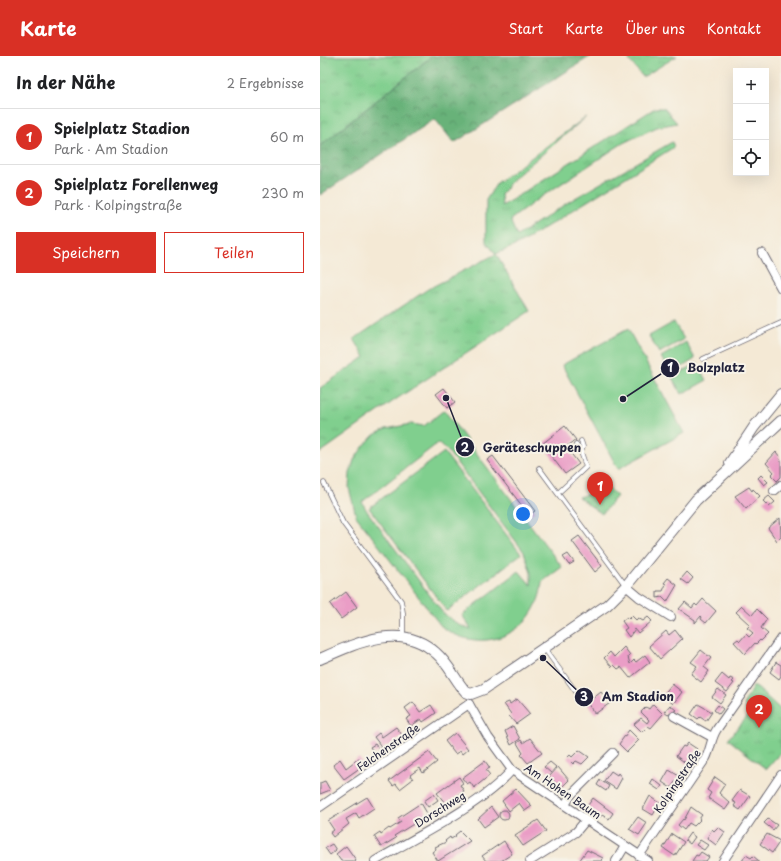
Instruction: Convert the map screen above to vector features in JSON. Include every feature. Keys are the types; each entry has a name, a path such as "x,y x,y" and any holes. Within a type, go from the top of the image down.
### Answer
{"street":[{"path":"762,252 781,288"},
{"path":"720,477 754,427 781,394"},
{"path":"471,694 494,683 607,605 626,586 696,500 781,421"},
{"path":"774,491 781,485"},
{"path":"626,586 639,597 671,617"},
{"path":"320,659 368,639 381,637 403,638 420,642 436,653 452,671 463,689 471,694"},
{"name":"Kolpingstraße","path":"639,856 706,758 712,747 712,737 781,638"},
{"path":"469,704 471,694"},
{"name":"Am Hohen Baum","path":"469,704 488,738 512,770 648,861"},
{"name":"Felchenstraße","path":"320,807 469,704"},
{"path":"674,716 712,737"},
{"path":"565,805 570,795 613,753"},
{"name":"Dorschweg","path":"375,861 476,800 501,782 512,770"},
{"path":"723,861 781,775"},
{"path":"530,861 576,832 586,820"},
{"path":"616,861 625,846"}],"lane":[{"path":"703,359 781,323"},
{"path":"581,441 583,447 581,452"},
{"path":"558,493 586,467 581,452 576,445"},
{"path":"539,468 626,586"},
{"path":"324,483 343,523 401,601 403,613 403,638"},
{"path":"544,648 579,696"}],"green space":[{"path":"320,56 432,56 320,146"},
{"path":"432,56 591,56 454,143 435,119 320,195 320,146"},
{"path":"631,56 677,56 643,77 629,60"},
{"path":"655,108 664,108 677,123 657,127 623,143 538,199 510,220 517,236 570,201 672,142 674,147 519,244 496,254 486,242 486,200 497,183 586,117 514,178 501,194 502,206"},
{"path":"496,254 529,311 395,400 320,453 320,388 365,357 354,339 428,289"},
{"path":"674,322 684,339 659,353 649,336"},
{"path":"628,329 684,433 618,469 562,365"},
{"path":"686,342 695,359 671,374 661,357"},
{"path":"697,363 707,380 682,394 672,378"},
{"path":"444,410 562,567 542,582 538,600 530,615 519,627 505,635 490,640 474,640 457,635 441,626 356,516 349,488 350,473 354,460 363,447 374,435 386,429 411,424 424,426","holes":["438,443 447,450 524,552 531,573 531,585 519,571 462,615 471,629 459,625 443,613 367,511 362,502"]},
{"path":"444,452 521,554 447,611 369,508"},
{"path":"608,488 617,496 602,514 578,497"},
{"path":"754,685 781,710 781,752 766,769 728,739 748,716 744,703"}],"building":[{"path":"444,388 455,402 447,408 436,394"},
{"path":"565,426 576,440 566,447 579,464 565,474 542,444"},
{"path":"776,452 781,461 781,477 777,481 771,475 774,472 766,463"},
{"path":"493,456 535,511 529,515 487,460"},
{"path":"761,475 768,482 764,485 758,478"},
{"path":"749,487 760,496 746,509 735,496"},
{"path":"769,496 775,502 769,507 763,501"},
{"path":"780,518 781,537 777,541 768,528"},
{"path":"579,536 602,566 595,572 572,541"},
{"path":"568,554 574,562 569,565 563,557"},
{"path":"687,572 693,578 688,584 681,579"},
{"path":"668,578 677,585 667,602 662,597 657,598 657,591 663,591 666,584 664,583"},
{"path":"346,592 357,607 341,619 330,604"},
{"path":"703,599 716,611 706,623 701,619 701,616 695,623 695,620 679,609 685,602 692,608 695,604 697,606"},
{"path":"742,606 752,615 757,609 767,619 761,628 768,634 761,641 760,640 756,644 755,643 745,654 734,642 738,639 740,641 746,634 749,637 753,633 747,628 750,625 736,612"},
{"path":"632,616 636,620 638,618 643,621 648,617 652,621 638,633 635,629 629,637 624,630 627,628 622,621 627,617 629,619"},
{"path":"675,630 682,639 660,659 649,646 666,631 669,635"},
{"path":"624,647 630,655 628,657 630,664 634,660 636,662 645,655 650,662 630,678 621,667 618,669 614,665 612,667 604,658 610,652 614,657"},
{"path":"701,650 711,658 704,667 709,671 701,682 691,674 697,666 691,662"},
{"path":"776,662 781,665 781,676 779,679 770,672"},
{"path":"722,674 729,680 730,678 734,680 732,682 734,683 727,692 715,683"},
{"path":"672,684 682,692 673,704 663,695"},
{"path":"718,689 726,695 720,703 712,697"},
{"path":"601,692 610,703 595,714 587,703"},
{"path":"517,699 530,714 516,724 509,716 511,714 504,704 509,702 510,704"},
{"path":"413,702 420,712 431,705 436,713 423,722 421,719 411,726 406,719 411,716 405,708"},
{"path":"653,704 663,714 651,728 648,726 642,732 634,724 641,718 647,723 649,720 641,712 646,707 649,709"},
{"path":"698,704 712,712 706,721 700,717 698,719 691,714"},
{"path":"670,705 676,710 668,715 664,712"},
{"path":"718,705 723,709 719,714 714,710"},
{"path":"513,726 520,739 511,745 505,731"},
{"path":"396,727 403,736 383,749 374,737 379,733 382,737"},
{"path":"629,730 639,740 627,752 619,744"},
{"path":"455,733 468,749 462,754 460,751 455,754 445,741"},
{"path":"530,738 542,753 528,763 521,755 523,753 517,743 521,740 523,743"},
{"path":"688,743 697,749 687,764 676,756 683,746 685,747"},
{"path":"375,744 380,751 375,754 370,747"},
{"path":"579,750 589,757 582,764 576,761 573,764 567,758 570,755 572,757"},
{"path":"429,752 437,762 423,773 420,768 410,775 413,779 400,789 396,784 393,786 389,781"},
{"path":"359,758 364,765 344,779 333,765 340,759 346,768"},
{"path":"485,761 490,768 486,770 490,775 474,788 470,782 467,784 462,778"},
{"path":"550,762 556,767 551,773 544,767"},
{"path":"558,767 569,780 561,788 549,777"},
{"path":"669,770 679,776 671,788 662,782"},
{"path":"611,771 617,775 618,773 622,778 616,789 604,781"},
{"path":"459,777 463,783 460,785 464,791 446,804 437,793"},
{"path":"715,777 725,784 719,793 730,803 725,810 708,798 711,793 707,790"},
{"path":"653,779 662,786 659,790 650,784"},
{"path":"600,780 609,786 606,791 597,785"},
{"path":"325,781 330,790 320,794 320,783"},
{"path":"516,789 532,806 525,811 519,803 509,811 502,801"},
{"path":"740,790 750,796 740,810 734,806 736,803 732,801"},
{"path":"434,794 438,800 428,807 424,801"},
{"path":"650,796 660,803 653,815 643,809"},
{"path":"367,797 374,808 359,818 356,813 346,819 349,824 333,837 330,833 334,830 328,821"},
{"path":"593,798 613,813 609,819 602,815 600,817 586,808"},
{"path":"421,803 428,815 394,836 396,838 381,847 374,836 380,832 381,834 401,822 398,818"},
{"path":"491,807 498,817 484,827 478,819"},
{"path":"691,807 702,815 699,819 700,820 694,826 689,823 684,830 678,825 683,819 684,820"},
{"path":"502,810 506,810 508,811 508,819 502,820 499,817 499,813"},
{"path":"638,817 647,823 639,835 629,829"},
{"path":"768,819 777,825 773,830 764,823"},
{"path":"538,820 546,831 523,846 515,835"},
{"path":"718,827 725,832 716,845 707,838 712,829 714,831"},
{"path":"460,831 470,841 438,861 432,852 436,849 435,847 446,842 445,841 450,837 451,839 456,836 455,835"},
{"path":"690,833 695,837 690,844 685,840"},
{"path":"672,834 684,842 675,856 663,848"},
{"path":"767,834 780,841 772,853 760,844"},
{"path":"700,840 708,845 704,850 696,845"},
{"path":"504,841 512,854 501,861 486,861 482,856"},
{"path":"332,844 336,850 330,855 325,848"},
{"path":"346,846 356,860 355,861 341,861 336,854"},
{"path":"587,850 603,858 602,861 579,861"},
{"path":"701,852 709,857 706,861 692,861 696,855 698,856"},
{"path":"746,855 751,858 753,856 759,861 742,861"}],"place":[{"name":"Geräteschuppen","path":"446,398"},
{"name":"Bolzplatz","path":"623,399"},
{"name":"Spielplatz Stadion","path":"600,505"},
{"name":"Am Stadion","path":"543,658"},
{"name":"Spielplatz Forellenweg","path":"759,728"}]}
